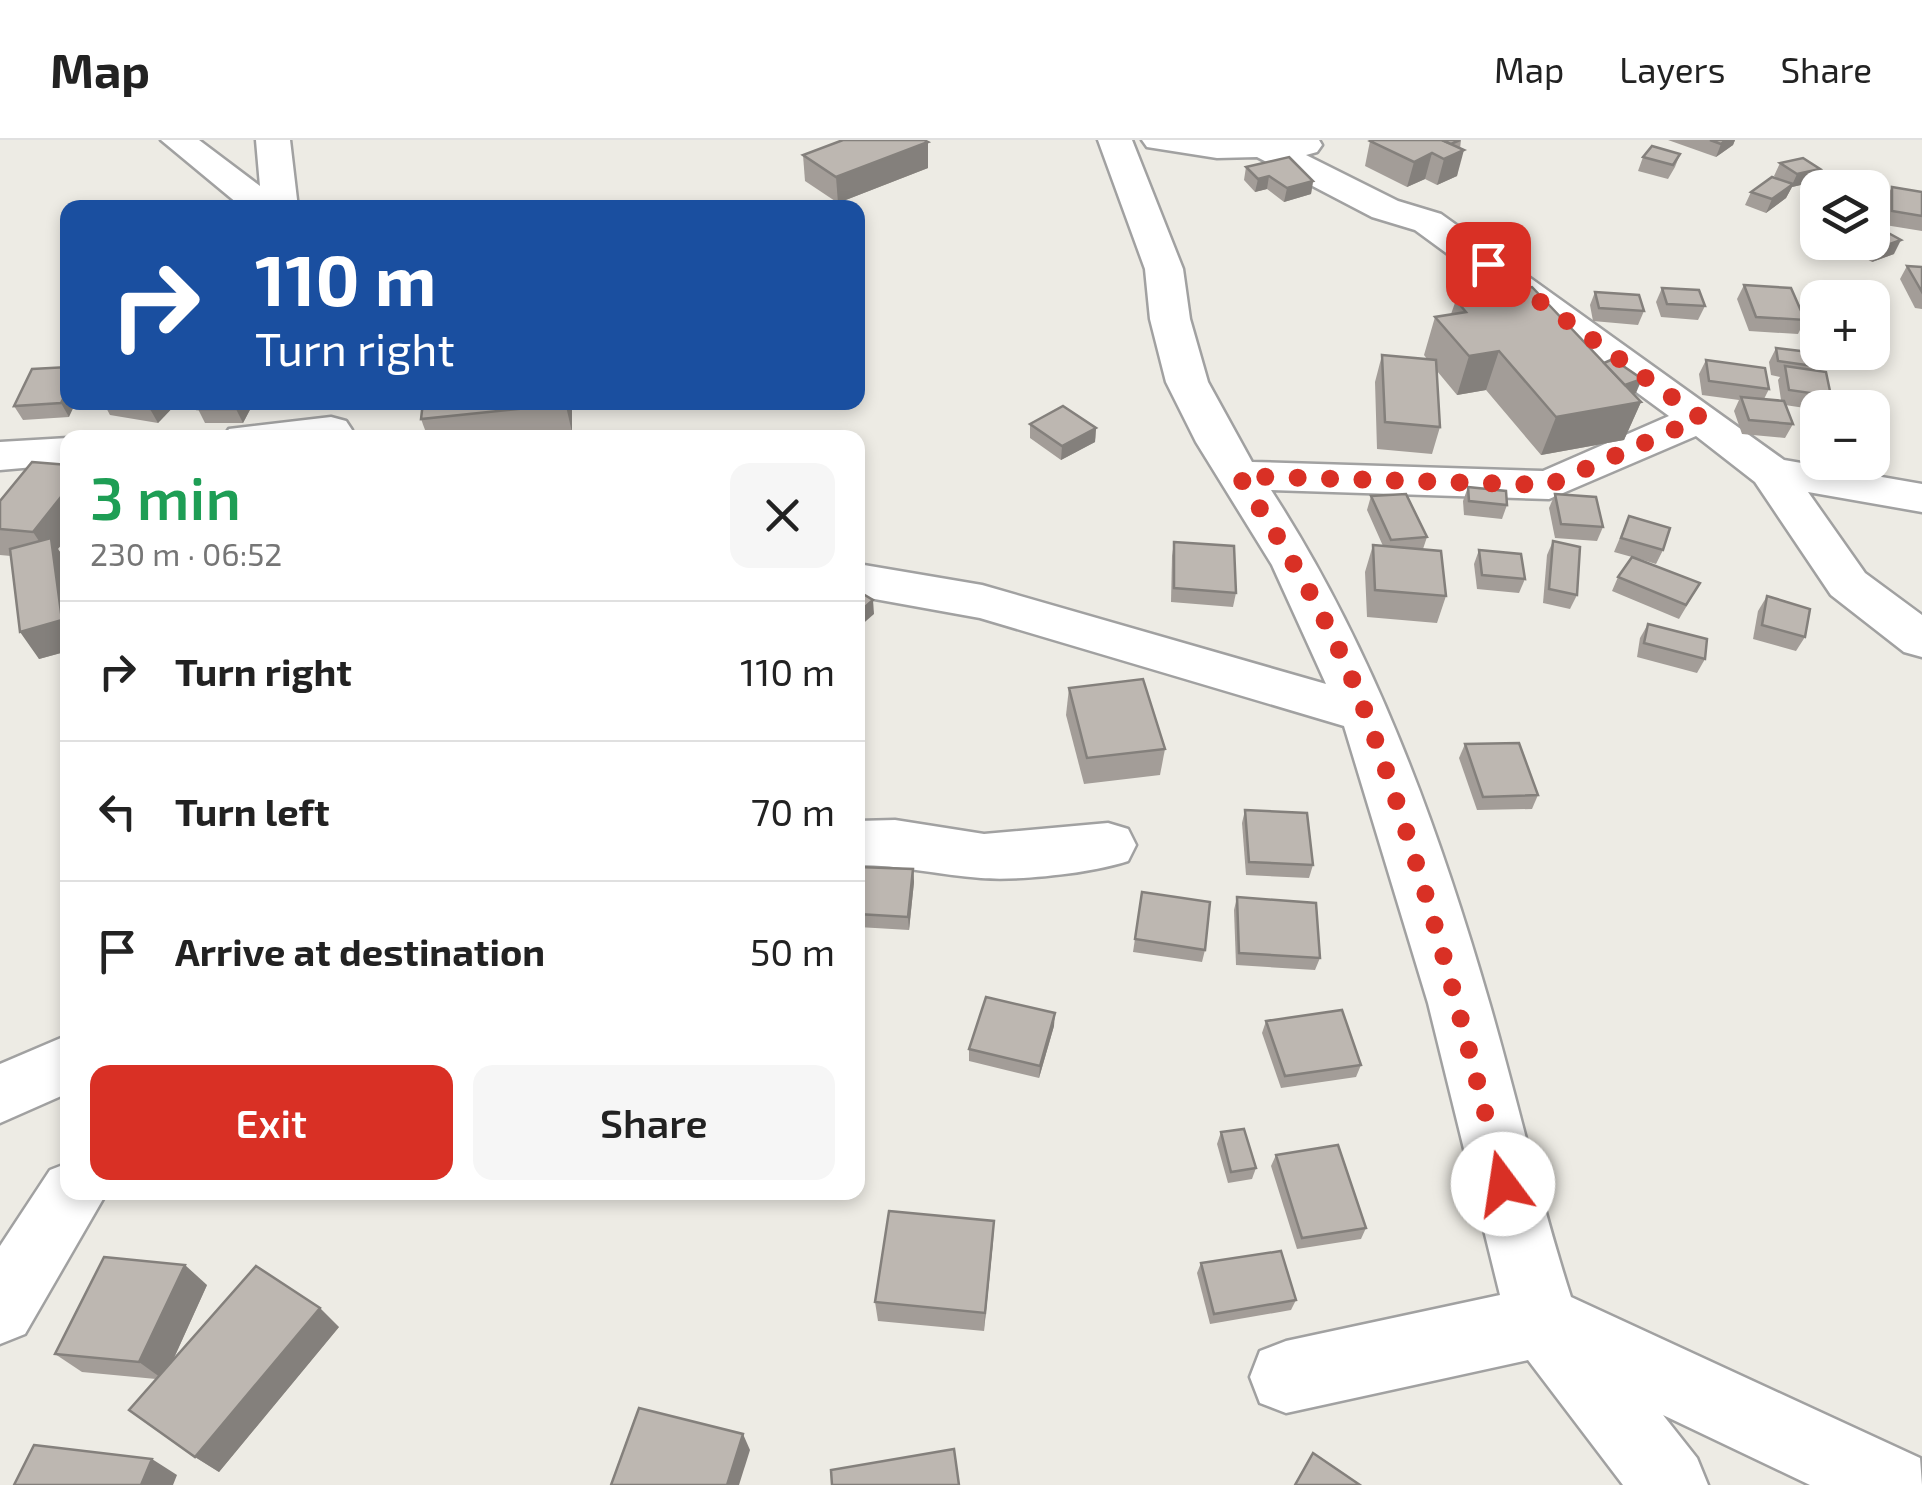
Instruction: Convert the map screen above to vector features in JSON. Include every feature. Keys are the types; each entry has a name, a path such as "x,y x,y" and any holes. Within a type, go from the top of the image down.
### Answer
{"street":[{"path":"178,140 256,200"},
{"path":"274,140 279,200"},
{"path":"1115,140 1164,269 1170,319 1187,382 1239,476 1296,565 1366,714 1459,1002 1512,1220 1544,1321 1670,1485"},
{"path":"1159,140 1186,146 1269,150 1322,140"},
{"path":"1269,150 1385,208 1428,222 1701,418 1771,472 1848,584 1922,640"},
{"path":"1239,476 1549,485 1701,418"},
{"path":"290,430 331,423"},
{"path":"0,456 60,452"},
{"path":"1771,472 1922,498"},
{"path":"865,581 982,602 1366,714"},
{"path":"865,843 895,842 984,856 1108,845"},
{"path":"0,1094 60,1067"},
{"path":"0,1309 69,1200"},
{"path":"1286,1377 1544,1321 1893,1485"}],"building":[{"path":"843,140 928,142 836,177 803,155"},
{"path":"1372,140 1442,140 1464,150 1444,159 1432,153 1414,162"},
{"path":"1652,146 1680,154 1673,165 1643,157"},
{"path":"1289,157 1313,181 1287,188 1269,176 1258,179 1246,167"},
{"path":"1803,158 1820,169 1800,170 1797,174 1780,163"},
{"path":"1772,177 1793,184 1772,199 1751,192"},
{"path":"1892,187 1922,192 1922,216 1892,211"},
{"path":"1907,266 1922,267 1922,292"},
{"path":"1744,285 1791,288 1800,309 1800,320 1756,317"},
{"path":"1532,287 1641,402 1556,417 1499,351 1469,356 1435,317 1466,312 1456,300"},
{"path":"1662,288 1699,290 1705,306 1667,304"},
{"path":"1595,292 1639,295 1644,311 1599,308"},
{"path":"1776,348 1800,351 1800,364 1778,361"},
{"path":"1382,355 1436,360 1440,427 1385,422"},
{"path":"1613,359 1642,379 1625,385 1604,363"},
{"path":"1706,360 1765,368 1769,389 1709,381"},
{"path":"1785,366 1826,372 1830,390 1789,390"},
{"path":"60,367 60,403 14,406 32,369"},
{"path":"1741,397 1784,401 1793,424 1749,420"},
{"path":"1063,406 1096,428 1062,446 1030,424"},
{"path":"422,410 507,410 421,419"},
{"path":"32,462 60,464 60,498 33,532 0,529 0,501"},
{"path":"1468,487 1506,491 1507,505 1469,501"},
{"path":"1406,494 1427,537 1391,540 1371,496"},
{"path":"1555,494 1596,497 1603,527 1561,524"},
{"path":"1629,516 1670,528 1663,550 1621,538"},
{"path":"51,538 60,621 20,632 10,549"},
{"path":"1553,541 1580,547 1577,595 1549,589"},
{"path":"1174,542 1234,546 1236,593 1174,588"},
{"path":"1373,545 1441,551 1446,596 1375,590"},
{"path":"1479,550 1521,554 1525,579 1482,575"},
{"path":"1632,557 1700,583 1686,605 1618,577"},
{"path":"1767,596 1810,609 1805,637 1762,625"},
{"path":"1648,624 1707,639 1705,659 1644,643"},
{"path":"1143,679 1165,749 1087,758 1069,688"},
{"path":"1519,743 1538,795 1483,797 1465,744"},
{"path":"1245,810 1307,813 1313,865 1249,862"},
{"path":"865,867 913,869 908,917 865,914"},
{"path":"1142,892 1210,902 1205,950 1135,939"},
{"path":"1237,897 1316,903 1320,958 1239,953"},
{"path":"986,997 1055,1013 1040,1066 969,1049"},
{"path":"1342,1010 1361,1065 1285,1076 1266,1021"},
{"path":"1244,1129 1256,1168 1231,1172 1221,1132"},
{"path":"1338,1145 1366,1228 1302,1238 1276,1155"},
{"path":"889,1211 994,1221 985,1313 875,1302"},
{"path":"1281,1251 1296,1300 1214,1314 1201,1263"},
{"path":"104,1257 185,1265 139,1362 55,1354"},
{"path":"256,1266 320,1308 195,1457 129,1410"},
{"path":"639,1408 743,1434 727,1485 611,1485"},
{"path":"34,1445 152,1459 141,1485 14,1485"},
{"path":"954,1449 959,1485 832,1485 831,1470"},
{"path":"1313,1453 1360,1485 1295,1485"}],"route":[{"path":"1488,264 1701,418 1549,485 1239,476 1296,565 1366,714 1459,1002 1503,1184"}]}
